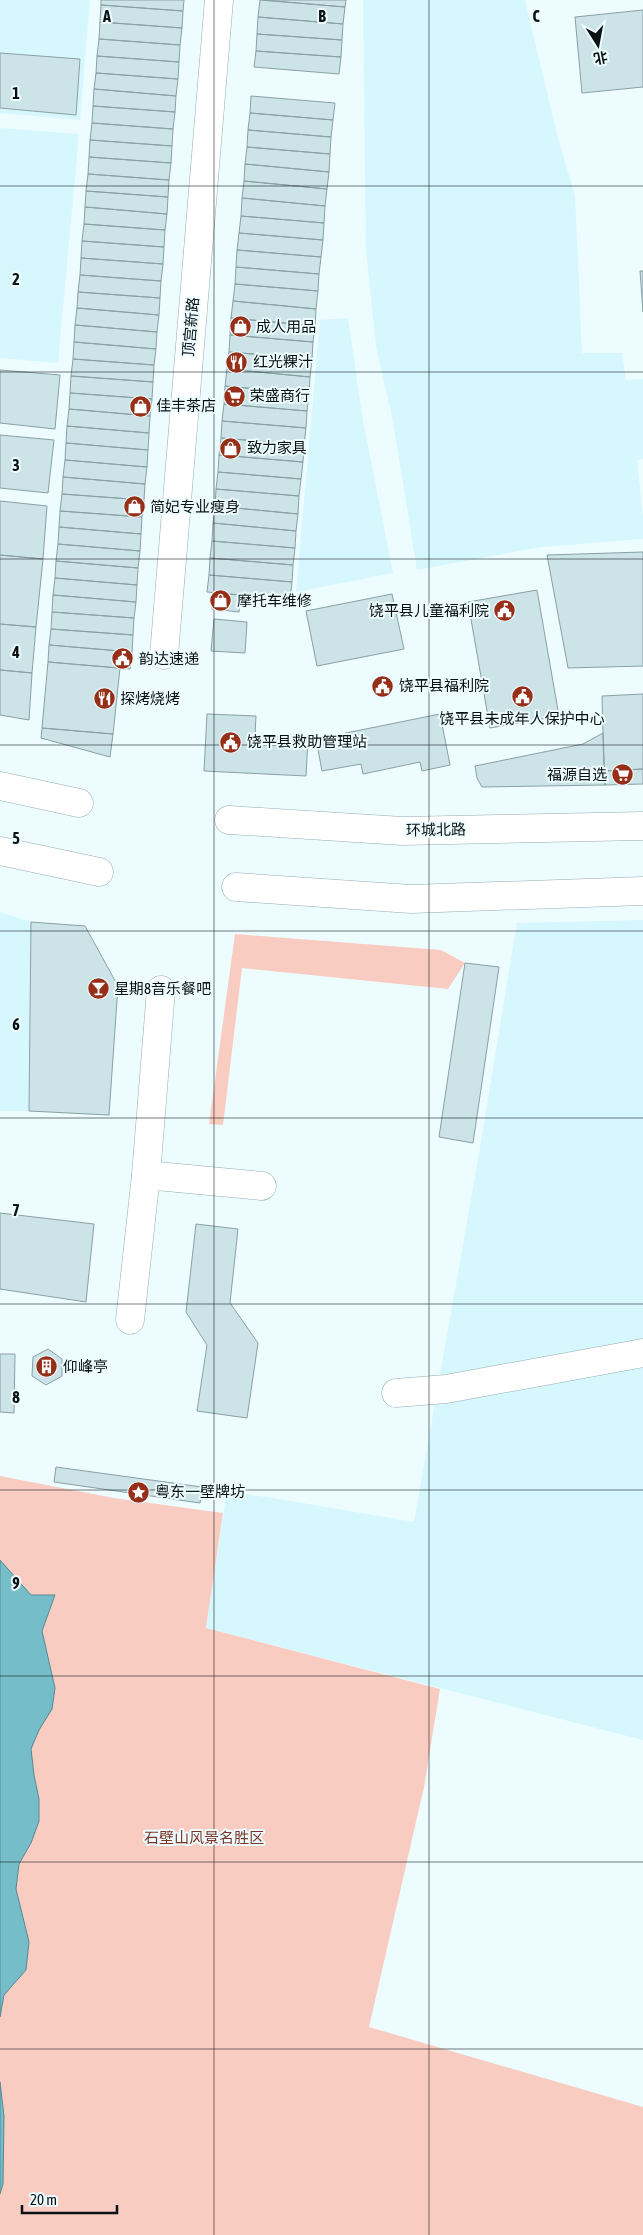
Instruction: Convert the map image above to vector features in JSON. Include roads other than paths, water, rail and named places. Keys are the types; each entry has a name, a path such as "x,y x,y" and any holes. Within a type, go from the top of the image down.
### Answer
{"main road":[{"name":"顶宫新路","path":"164,655 218,0"},
{"path":"0,786 79,803"},
{"name":"环城北路","path":"229,820 402,831 643,826"},
{"path":"0,851 98,872"},
{"path":"236,887 411,898 643,891"},
{"path":"130,1320 146,1175 161,990"},
{"path":"146,1175 262,1186"},
{"path":"396,1393 446,1389 643,1353"}],"water":[{"path":"0,1560 31,1595 55,1595 42,1631 55,1688 52,1709 39,1730 31,1749 39,1799 39,1821 31,1843 19,1864 16,1889 29,1942 26,1970 4,1995 0,2017"},
{"path":"0,2082 4,2116 3,2184 0,2194"}],"place":[{"name":"成人用品","path":"240,327"},
{"name":"红光粿汁","path":"237,362"},
{"name":"荣盛商行","path":"234,396"},
{"name":"佳丰茶店","path":"140,406"},
{"name":"致力家具","path":"231,448"},
{"name":"简妃专业瘦身","path":"134,507"},
{"name":"摩托车维修","path":"221,601"},
{"name":"饶平县儿童福利院","path":"505,611"},
{"name":"韵达速递","path":"123,659"},
{"name":"饶平县福利院","path":"383,686"},
{"name":"饶平县未成年人保护中心","path":"522,696"},
{"name":"探烤烧烤","path":"104,699"},
{"name":"饶平县救助管理站","path":"231,742"},
{"name":"福源自选","path":"623,775"},
{"name":"星期8音乐餐吧","path":"98,989"},
{"name":"仰峰亭","path":"47,1367"},
{"name":"粤东一壁牌坊","path":"139,1492"}],"park label":[{"name":"石壁山风景名胜区","path":"204,1838"}]}
